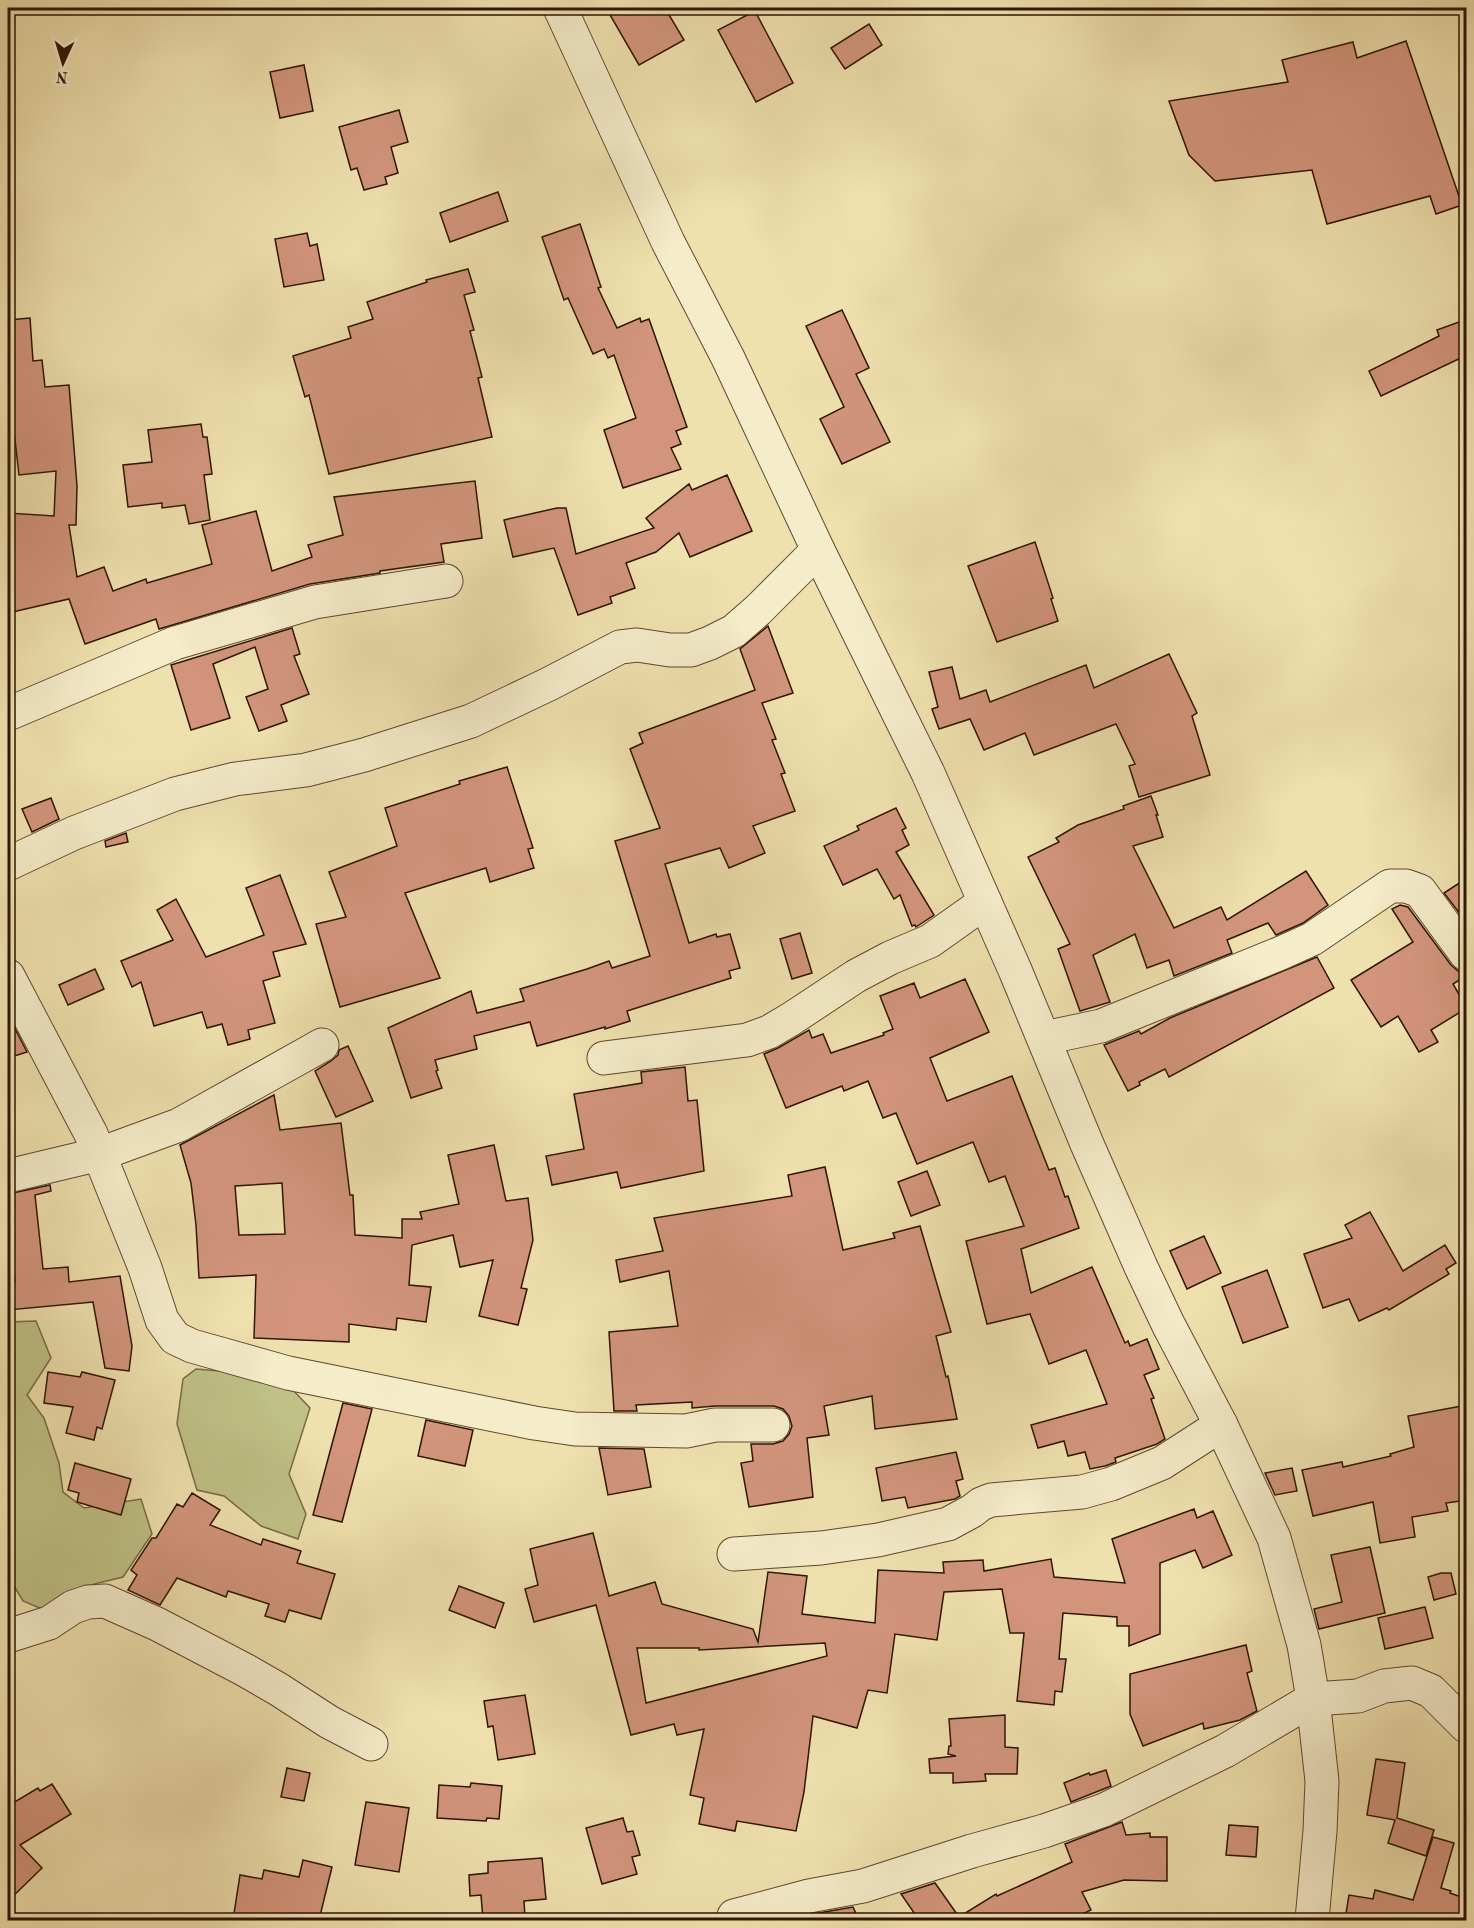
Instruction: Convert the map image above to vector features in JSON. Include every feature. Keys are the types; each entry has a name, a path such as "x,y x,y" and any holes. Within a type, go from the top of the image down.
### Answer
{"street":[{"path":"560,8 668,242 728,358 818,550 892,697 957,835 1141,1267 1172,1333 1221,1425 1274,1538 1304,1645 1313,1699 1322,1781 1312,1920"},
{"path":"8,864 74,833 175,794 235,779 306,770 471,721 620,647 637,645 690,650 710,643 734,631 818,550"},
{"path":"8,714 175,643 315,602 446,581"},
{"path":"1044,1038 1101,1026 1281,953 1312,939 1390,886 1406,886 1420,891 1467,954"},
{"path":"604,1058 747,1040 769,1032 856,976 930,941 985,902"},
{"path":"8,976 100,1154 145,1268 162,1320 175,1338 192,1346 288,1373 472,1412 554,1426 575,1429 686,1431 715,1425 773,1425"},
{"path":"8,1176 100,1154 179,1125 322,1045"},
{"path":"735,1554 845,1546 948,1524 972,1511 981,1503 991,1500 1096,1489 1162,1463 1221,1425"},
{"path":"8,1636 49,1623 73,1607 88,1602 105,1601 157,1624 245,1671 329,1722 371,1744"},
{"path":"734,1920 734,1916 809,1896 863,1886 1044,1831 1104,1810 1225,1751 1313,1699 1358,1696 1384,1686 1412,1683 1431,1691 1467,1726"}],"green space":[{"path":"36,1321 51,1358 27,1395 44,1418 59,1463 63,1492 84,1508 141,1499 152,1534 123,1577 94,1584 92,1612 49,1612 23,1601 8,1576 8,1322"},
{"path":"196,1369 231,1372 290,1387 310,1408 289,1474 306,1514 298,1539 261,1526 224,1496 197,1490 177,1424 183,1379"}],"building":[{"path":"606,8 665,8 684,40 639,65"},
{"path":"755,11 793,83 756,102 718,30"},
{"path":"869,24 882,45 845,69 831,48"},
{"path":"1406,41 1462,205 1436,214 1430,196 1327,224 1312,170 1215,181 1189,155 1169,101 1288,82 1282,60 1353,42 1357,58"},
{"path":"304,65 313,111 280,118 270,72"},
{"path":"399,110 408,142 391,147 398,173 385,177 387,184 364,190 357,168 351,170 339,127"},
{"path":"498,192 508,221 450,242 440,213"},
{"path":"580,224 601,287 598,288 617,328 640,318 641,322 649,319 687,427 676,431 681,444 671,448 681,469 623,488 604,430 636,418 614,355 608,358 604,349 593,354 568,298 564,300 542,237"},
{"path":"307,233 310,246 317,244 324,280 284,287 275,239"},
{"path":"468,269 475,292 464,295 474,330 470,331 482,377 478,378 492,437 329,474 309,395 305,397 293,356 351,338 348,327 373,319 367,302 427,282 426,280"},
{"path":"842,310 869,368 856,374 890,442 842,464 820,419 844,407 806,326"},
{"path":"30,318 33,361 42,360 45,387 69,385 77,486 76,525 69,525 77,577 104,567 113,591 146,579 147,583 212,564 202,525 256,511 272,571 312,557 308,545 343,535 334,497 475,481 482,538 441,544 444,562 310,584 159,629 156,619 85,644 69,599 8,613 8,513 54,516 56,471 19,475 8,378 8,320"},
{"path":"1467,319 1467,355 1381,396 1369,371 1439,336 1437,330"},
{"path":"201,424 203,437 207,437 212,474 204,475 210,520 189,524 185,505 162,508 162,503 128,507 123,465 152,462 148,430"},
{"path":"727,475 752,531 690,557 679,533 656,552 626,563 635,588 610,597 612,603 578,615 554,548 513,557 504,520 566,508 576,554 654,528 646,518 689,484 692,490"},
{"path":"1035,542 1058,621 997,642 968,566"},
{"path":"768,626 793,693 762,703 776,739 772,740 785,773 781,774 795,811 753,826 765,853 729,868 720,848 665,864 689,943 716,934 717,937 730,934 740,968 729,971 731,978 627,1011 630,1021 605,1029 605,1027 537,1046 530,1022 474,1036 477,1049 435,1060 442,1088 411,1098 388,1028 471,991 477,1013 524,1001 520,989 609,961 612,968 650,956 615,841 660,828 630,749 643,743 639,733 755,690 740,649"},
{"path":"292,628 300,654 294,656 309,694 281,705 287,721 259,731 246,697 268,689 255,647 213,664 230,718 191,730 171,665"},
{"path":"1169,654 1197,713 1192,716 1210,775 1139,797 1129,766 1135,764 1116,724 1034,755 1025,733 984,750 970,719 939,729 932,709 938,707 929,672 952,667 960,699 986,690 990,702 1086,665 1094,688"},
{"path":"507,767 533,848 528,849 534,868 490,882 486,868 405,893 440,978 340,1007 316,924 346,917 329,872 397,846 385,808 460,784 459,781"},
{"path":"1151,796 1163,837 1133,846 1174,928 1221,907 1227,920 1306,871 1328,905 1303,923 1276,935 1268,923 1227,940 1232,953 1174,976 1169,960 1147,968 1135,934 1093,955 1110,1002 1080,1011 1058,949 1070,944 1028,857 1059,842 1056,838 1078,825 1124,809 1123,806"},
{"path":"51,798 59,819 32,832 22,809"},
{"path":"896,808 906,828 902,830 909,845 896,852 934,915 916,927 912,926 900,895 894,899 877,869 843,885 824,846 859,830 857,826"},
{"path":"126,833 128,842 106,847 105,841"},
{"path":"280,875 306,944 273,952 280,976 263,981 275,1023 248,1030 250,1039 228,1045 222,1024 207,1028 202,1012 154,1026 141,982 132,987 121,961 173,940 157,910 176,899 206,957 264,935 246,888"},
{"path":"1467,878 1467,923 1444,893"},
{"path":"1400,905 1408,907 1451,965 1458,971 1467,972 1467,975 1453,984 1467,1008 1431,1030 1438,1042 1419,1052 1398,1016 1381,1027 1351,980 1413,942 1392,909"},
{"path":"800,933 812,973 792,979 780,939"},
{"path":"1317,957 1334,988 1169,1077 1165,1069 1139,1082 1140,1085 1128,1091 1104,1045 1139,1031 1141,1034 1170,1018"},
{"path":"95,969 104,989 68,1005 59,985"},
{"path":"965,979 989,1032 930,1058 947,1101 1012,1076 1049,1170 1055,1168 1079,1228 1021,1249 1031,1293 1092,1267 1125,1343 1128,1341 1130,1346 1147,1339 1159,1369 1144,1375 1154,1398 1151,1399 1165,1439 1157,1444 1115,1458 1116,1462 1105,1466 1090,1469 1085,1452 1068,1456 1064,1441 1038,1448 1031,1425 1107,1404 1086,1350 1049,1364 1030,1314 987,1324 966,1241 1024,1226 1005,1176 989,1182 973,1142 917,1164 896,1113 883,1118 868,1081 844,1091 842,1086 786,1108 764,1054 809,1030 812,1038 823,1034 831,1053 884,1035 883,1033 893,1029 880,996 914,983 920,998"},
{"path":"8,1015 27,1052 8,1058"},
{"path":"348,1046 373,1101 336,1117 315,1071 338,1055 339,1050"},
{"path":"685,1067 688,1101 697,1100 704,1171 621,1188 617,1172 552,1185 546,1156 584,1149 574,1094 642,1083 641,1072"},
{"path":"274,1095 280,1130 341,1123 350,1195 353,1195 355,1235 402,1238 402,1219 422,1219 420,1212 459,1204 448,1155 494,1145 506,1201 528,1198 533,1240 521,1288 527,1289 518,1325 479,1316 493,1260 460,1267 453,1235 412,1245 409,1285 431,1287 426,1322 397,1318 396,1330 349,1324 349,1342 254,1338 256,1275 199,1278 191,1183 180,1145","holes":["282,1183 285,1234 239,1235 235,1186"]},
{"path":"825,1167 843,1250 895,1238 893,1233 920,1226 951,1332 936,1336 946,1377 948,1376 957,1419 875,1429 872,1396 824,1406 829,1435 807,1438 813,1497 749,1507 741,1463 753,1461 751,1444 773,1444 783,1441 792,1426 789,1416 783,1409 774,1406 692,1408 692,1402 636,1405 637,1411 614,1411 609,1332 678,1326 669,1271 620,1282 616,1260 663,1251 654,1218 792,1196 788,1175"},
{"path":"927,1171 940,1205 911,1216 898,1182"},
{"path":"50,1185 51,1191 35,1195 43,1269 68,1267 69,1282 120,1276 132,1346 129,1371 105,1368 93,1302 8,1310 8,1281 15,1281 8,1225 8,1194"},
{"path":"1370,1212 1403,1271 1445,1245 1456,1263 1446,1269 1449,1274 1389,1310 1387,1308 1359,1321 1349,1299 1323,1308 1304,1254 1352,1238 1345,1225"},
{"path":"1204,1236 1221,1273 1187,1289 1170,1251"},
{"path":"1267,1270 1288,1327 1243,1343 1222,1287"},
{"path":"48,1372 80,1377 82,1372 115,1380 102,1429 97,1427 94,1440 66,1433 73,1407 44,1403"},
{"path":"343,1403 372,1409 342,1522 313,1515"},
{"path":"1467,1405 1467,1500 1446,1503 1448,1511 1412,1517 1415,1537 1380,1543 1373,1502 1313,1516 1302,1470 1342,1462 1343,1467 1391,1456 1390,1454 1414,1447 1408,1416"},
{"path":"426,1420 473,1430 465,1466 418,1456"},
{"path":"599,1448 644,1449 651,1487 608,1495"},
{"path":"956,1452 963,1479 956,1481 960,1496 908,1508 905,1497 882,1501 876,1468"},
{"path":"75,1463 131,1479 121,1515 77,1502 79,1493 68,1490"},
{"path":"1292,1468 1297,1491 1275,1495 1265,1473"},
{"path":"192,1493 220,1510 210,1525 261,1545 263,1539 301,1551 297,1563 335,1574 321,1619 289,1610 285,1622 265,1616 269,1604 228,1591 226,1597 177,1578 160,1605 128,1590 137,1575 131,1570 152,1538 156,1538 177,1504 183,1507"},
{"path":"1194,1509 1197,1518 1213,1511 1232,1555 1203,1568 1195,1550 1160,1563 1160,1634 1129,1646 1129,1626 1117,1626 1117,1617 1063,1613 1059,1659 1066,1659 1062,1692 1055,1691 1054,1705 1017,1701 1024,1633 1010,1633 1002,1589 944,1592 937,1640 895,1634 887,1693 868,1690 857,1728 813,1716 804,1792 796,1831 737,1821 735,1831 699,1824 704,1798 690,1795 704,1729 677,1735 674,1724 631,1735 596,1605 534,1622 525,1589 538,1585 530,1549 593,1533 609,1596 655,1582 662,1604 753,1629 758,1642 768,1572 807,1576 802,1614 875,1623 878,1570 944,1573 943,1562 983,1560 984,1571 1051,1559 1054,1577 1125,1583 1112,1539","holes":["825,1643 827,1656 646,1703 637,1648 699,1648 699,1650"]},
{"path":"1370,1547 1385,1613 1319,1629 1314,1609 1342,1602 1331,1555"},
{"path":"1451,1573 1456,1594 1434,1600 1428,1577"},
{"path":"459,1586 504,1603 495,1628 449,1610"},
{"path":"1425,1607 1433,1638 1385,1649 1378,1618"},
{"path":"1246,1645 1252,1671 1247,1673 1257,1711 1240,1720 1204,1729 1203,1723 1143,1746 1130,1714 1130,1674"},
{"path":"525,1695 535,1754 498,1760 493,1726 488,1727 484,1701"},
{"path":"1005,1715 1005,1747 1018,1748 1017,1774 985,1774 986,1781 953,1783 953,1773 930,1773 929,1759 956,1756 948,1754 949,1746 951,1746 949,1719"},
{"path":"1376,1759 1405,1763 1397,1818 1434,1830 1426,1856 1388,1843 1395,1820 1367,1815"},
{"path":"287,1768 310,1773 304,1801 281,1797"},
{"path":"1106,1770 1111,1786 1071,1802 1064,1783 1089,1773 1090,1775"},
{"path":"471,1783 502,1786 499,1819 487,1818 486,1821 437,1818 439,1785 470,1787"},
{"path":"52,1784 71,1814 20,1845 42,1868 8,1901 8,1806 38,1788 40,1791"},
{"path":"366,1802 409,1808 399,1872 355,1865"},
{"path":"623,1818 627,1832 633,1831 640,1855 632,1857 637,1874 602,1884 586,1828"},
{"path":"1122,1822 1126,1835 1150,1833 1150,1837 1167,1837 1167,1881 1124,1880 1082,1892 1091,1910 1070,1920 919,1920 901,1894 935,1883 959,1917 996,1894 997,1896 1072,1862 1065,1844"},
{"path":"1229,1825 1258,1827 1256,1857 1226,1855"},
{"path":"1433,1837 1454,1843 1441,1888 1467,1899 1467,1920 1345,1920 1349,1895 1373,1899 1375,1890 1413,1900"},
{"path":"542,1858 546,1899 524,1901 525,1918 483,1920 481,1895 470,1896 469,1875 488,1873 488,1862"},
{"path":"303,1860 332,1867 319,1920 233,1920 240,1875 262,1879 264,1870 299,1877"},
{"path":"853,1907 859,1920 790,1920 813,1914"}]}
